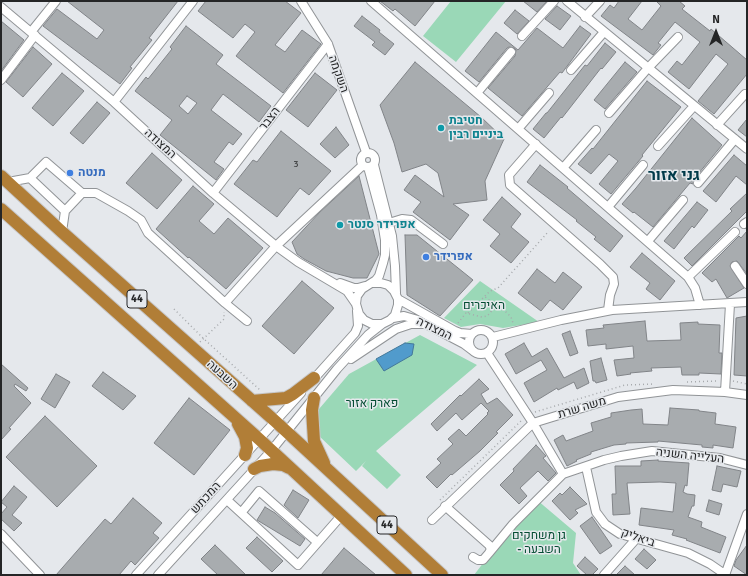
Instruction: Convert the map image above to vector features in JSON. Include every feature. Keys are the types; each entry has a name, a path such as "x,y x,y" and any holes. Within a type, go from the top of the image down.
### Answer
{"highway":[{"name":"השבעה","path":"5,179 62,232 275,421 442,575"},
{"name":"השבעה","path":"1,209 259,439 406,575"},
{"path":"252,401 286,398 314,378"},
{"path":"314,398 312,410 314,441 324,463 333,475"},
{"path":"234,418 245,437 247,448 245,455"},
{"path":"254,469 260,466 273,464 291,468"}],"street":[{"path":"1,80 56,1"},
{"path":"114,102 193,1"},
{"name":"השקמה","path":"301,1 328,44 366,152 371,153 376,160 368,165"},
{"path":"371,1 688,277 700,305"},
{"path":"522,36 554,1"},
{"path":"567,1 747,149"},
{"path":"586,17 600,1"},
{"name":"המצודה","path":"1,7 114,102 213,193 276,246 322,277 347,291 357,307"},
{"path":"571,70 604,32"},
{"path":"609,113 648,68 678,37"},
{"name":"הצבר","path":"213,193 328,44"},
{"path":"477,93 511,52"},
{"path":"518,129 549,93"},
{"path":"717,125 745,94"},
{"path":"658,146 694,106"},
{"path":"563,168 596,130"},
{"path":"698,183 735,139"},
{"path":"536,144 509,175 510,185 613,277 614,284 610,295 608,310"},
{"path":"337,369 368,335 382,324 393,318 397,309 394,249 389,223 368,165 361,158 366,152"},
{"path":"5,179 30,178 46,162 82,193 96,193 141,220 148,233 247,321"},
{"path":"225,303 276,246 368,165"},
{"path":"368,165 381,216 385,240 385,255 381,270 376,280 359,292 357,307 362,318 368,322 382,324"},
{"path":"608,207 643,166"},
{"path":"30,178 66,211"},
{"path":"62,232 66,211 82,193"},
{"path":"648,241 683,200"},
{"path":"389,223 402,219 411,220 443,244"},
{"path":"688,277 735,232"},
{"path":"735,266 747,284"},
{"name":"המצודה","path":"322,277 354,288 368,285"},
{"path":"368,285 378,282 386,284 392,288 397,297"},
{"name":"המצודה","path":"397,297 453,330 460,333 472,334"},
{"path":"493,337 608,310 747,302"},
{"path":"725,392 730,304"},
{"name":"המכתש","path":"136,575 355,333 358,326 357,307"},
{"name":"המצודה","path":"393,318 404,316 412,318 464,344 472,350"},
{"path":"337,369 396,329 412,324 425,324"},
{"path":"483,330 491,334 493,337 493,346 491,350 487,353 479,354 472,350 469,342 472,334 475,331 483,330"},
{"path":"473,557 478,560 483,560 513,524 563,474 528,414 487,353"},
{"name":"המכתש","path":"158,575 287,432 337,369"},
{"name":"משה שרת","path":"432,520 533,423 618,397 673,390 725,392 747,395"},
{"name":"העלייה השניה","path":"563,474 604,460 652,451 720,458 747,465"},
{"name":"ביאליק","path":"586,467 596,512 605,524 620,534 688,553 710,564 726,575"},
{"path":"241,513 259,491 317,542"},
{"path":"227,500 298,565 341,516"},
{"path":"448,504 491,548 489,554"},
{"path":"726,575 747,514"},
{"path":"1,534 40,575"},
{"path":"604,575 636,539"}],"path":[{"path":"453,330 466,313 468,313 484,296 490,291 498,288 555,224"},
{"path":"468,313 482,317 487,316 491,312 489,300 484,296"},
{"path":"491,306 504,310 508,313 511,317 516,332"},
{"path":"174,309 260,390 266,391"},
{"path":"194,349 224,319"},
{"path":"438,501 528,414"}],"green space":[{"path":"451,1 506,1 456,62 423,36"},
{"name":"האיכרים","path":"480,281 539,322 503,328 480,324 461,327 444,318"},
{"name":"פארק אזור","path":"420,335 477,365 376,451 401,475 387,489 362,466 366,461 356,471 318,435 319,409 349,374"},
{"name":"גן משחקים - השבעה","path":"537,500 576,533 573,563 581,575 474,575 513,524"}],"water":[{"path":"405,343 414,344 412,355 384,371 376,359"}],"building":[{"path":"67,1 178,1 149,38 152,40 130,67 132,68 120,84 43,26 57,9 97,39 104,30"},
{"path":"206,1 285,1 301,13 275,45 285,52 302,30 321,44 283,93 236,56 255,32 245,24 233,38 198,11"},
{"path":"380,1 435,1 415,26 395,9 393,11"},
{"path":"523,1 547,1 537,12"},
{"path":"619,1 642,1 628,19 642,30 661,6 656,1 679,1 685,6 682,9 710,31 711,29 747,60 747,74 714,114 698,101 728,64 716,54 689,89 668,72 677,61 682,65 700,42 675,22 658,43 661,45 653,55 601,16 610,5 614,8"},
{"path":"557,6 571,16 560,30 545,19"},
{"path":"515,10 529,21 517,34 504,23"},
{"path":"362,16 380,30 379,32 394,44 385,55 372,45 375,42 354,26"},
{"path":"1,21 24,40 1,71"},
{"path":"186,26 223,55 216,64 271,106 259,122 223,94 211,110 242,134 233,145 229,142 214,162 224,169 216,180 160,135 172,120 135,91 146,77 148,79 172,49 170,47","holes":["187,96 197,103 188,114 179,106"]},
{"path":"580,26 591,34 562,73 560,72 522,116 488,88 515,56 516,50 514,48 507,48 479,82 465,71 496,32 518,50 537,28 563,48"},
{"path":"605,43 616,52 602,69 601,68 562,118 561,117 544,138 533,129 585,65 587,66"},
{"path":"33,47 52,64 23,97 6,82"},
{"name":"חטיבת ביניים רבין","path":"415,62 481,117 504,139 485,181 487,200 453,204 469,215 450,240 413,212 421,202 404,190 415,175 444,197 438,173 426,164 402,172 394,143 380,105"},
{"path":"625,62 637,72 605,109 594,100"},
{"path":"62,73 84,91 53,126 32,108"},
{"path":"315,73 337,90 308,127 286,110"},
{"path":"647,81 681,107 611,194 599,184 618,161 609,154 591,174 578,164 592,148 593,149"},
{"path":"97,102 110,113 83,144 70,133"},
{"path":"692,118 722,145 694,179 693,184 690,183 653,227 622,204"},
{"path":"747,119 747,137 738,130"},
{"path":"336,127 349,145 335,158 320,144"},
{"path":"281,131 331,171 309,195 300,188 277,217 234,184 253,160 257,162"},
{"path":"152,153 182,180 157,209 126,183"},
{"path":"734,155 747,166 747,185 736,176 716,202 703,191"},
{"path":"540,165 568,187 567,188 623,236 610,252 594,239 596,237 576,221 577,220 527,182"},
{"name":"אפרידר סנטר","path":"359,176 379,254 367,278 353,278 326,271 297,254 292,242 320,212"},
{"path":"193,186 214,204 199,221 214,234 228,218 263,248 226,289 156,229"},
{"path":"747,193 747,211 692,266 684,258 732,211 730,209"},
{"path":"502,197 521,214 511,227 529,242 511,263 490,246 500,234 483,220"},
{"path":"697,202 708,210 694,228 692,226 674,249 664,241"},
{"path":"747,231 747,274 737,261 732,262 730,266 744,288 727,298 716,279 712,282 702,273 739,236 741,238"},
{"name":"אפרידר","path":"405,235 417,235 473,280 440,316 407,295"},
{"path":"642,253 675,281 660,300 646,289 650,283 630,267"},
{"path":"537,269 555,283 563,272 582,287 563,310 550,300 541,311 518,293"},
{"path":"302,281 334,308 294,354 262,326"},
{"path":"747,316 747,376 734,375 736,318"},
{"path":"645,321 647,341 681,340 680,323 698,322 698,324 720,325 719,353 722,353 721,374 699,373 699,375 682,375 681,367 651,368 652,371 617,376 614,360 634,358 633,346 606,349 606,344 588,346 586,330 604,328 603,325"},
{"path":"570,331 578,353 570,356 562,334"},
{"path":"524,343 532,357 547,348 564,378 584,368 589,383 577,389 574,382 558,390 557,388 534,402 524,383 547,370 541,360 516,374 505,354"},
{"path":"601,358 607,380 596,383 593,381 590,361"},
{"path":"1,364 28,388 26,391 15,384 14,386 31,403 9,428 11,429 1,440"},
{"path":"103,372 136,396 123,410 92,386"},
{"path":"56,374 70,382 55,408 41,399"},
{"path":"479,379 489,389 481,394 487,404 497,398 513,415 480,451 452,475 451,474 437,488 426,477 441,463 437,459 453,444 448,439 459,429 466,436 488,414 487,413 489,411 481,403 462,420 456,413 437,431 431,424 460,395 461,396"},
{"path":"189,398 230,430 194,475 154,443"},
{"path":"670,408 716,413 715,424 736,427 733,448 713,445 713,448 702,447 702,445 658,441 626,443 591,452 591,454 576,460 577,461 567,466 554,440 563,435 566,441 593,431 591,423 611,417 611,413 631,410 642,409 643,424 668,425"},
{"path":"45,416 97,466 57,507 6,457"},
{"path":"536,445 546,456 543,458 556,473 548,481 538,471 520,488 527,496 519,504 500,485"},
{"path":"658,460 689,463 687,486 685,485 683,492 695,495 694,506 692,506 688,517 702,522 701,527 726,537 720,553 686,540 687,539 672,535 674,530 639,525 641,508 673,512 676,483 627,483 630,514 613,515 612,494 616,494 615,466 641,466 641,461"},
{"path":"717,466 741,471 737,487 723,484 721,492 712,490"},
{"path":"14,486 27,497 12,515 22,523 14,531 1,519 1,514 7,507 1,502"},
{"path":"570,487 587,504 575,510 578,513 570,520 552,501 560,493 562,495"},
{"path":"293,490 309,500 298,518 284,505"},
{"path":"133,498 162,523 153,533 159,538 135,565 131,561 119,575 56,575 105,519 111,524"},
{"path":"709,500 722,504 719,515 706,511"},
{"path":"265,507 275,513 305,539 300,546 257,520"},
{"path":"592,517 612,546 600,554 580,526"},
{"path":"257,537 283,561 272,572 246,548"},
{"path":"215,545 246,575 218,575 201,559"},
{"path":"747,545 747,575 734,566 736,560"},
{"path":"344,548 376,575 321,575"},
{"path":"644,549 656,560 647,569 635,559"},
{"path":"585,557 598,569 592,575 587,575 577,566"},
{"path":"625,566 635,575 616,575"}],"place":[{"name":"חטיבת ביניים רבין","path":"441,128"},
{"name":"מנטה","path":"70,173"},
{"name":"אפרידר סנטר","path":"340,225"},
{"name":"אפרידר","path":"426,257"}],"district":[{"name":"גני אזור","path":"674,176"}]}
